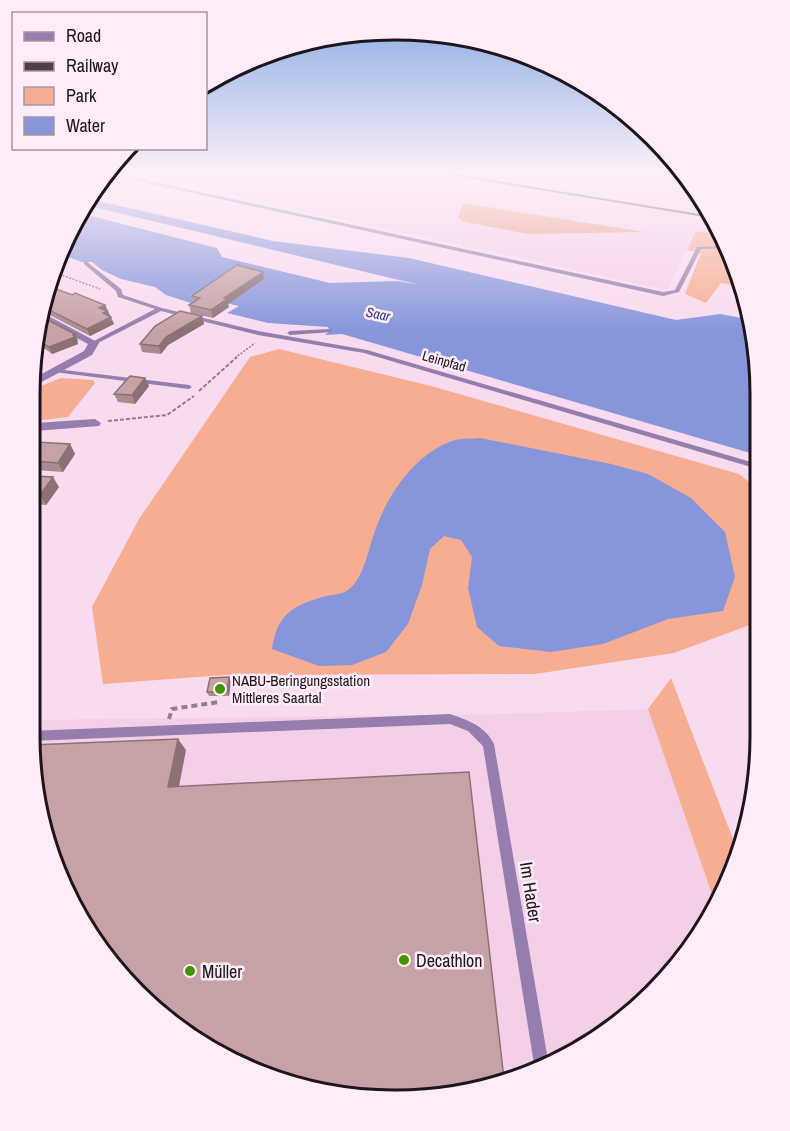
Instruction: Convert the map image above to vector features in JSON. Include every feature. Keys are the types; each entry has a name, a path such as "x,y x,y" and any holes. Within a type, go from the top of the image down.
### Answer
{"street":[{"path":"41,379 88,353 94,344 49,320"},
{"path":"40,427 95,423"}],"lane":[{"path":"349,226 663,294 677,291 699,248 717,247"},
{"path":"86,263 119,290 120,296"},
{"name":"Leinpfad","path":"120,296 160,309 267,335 311,340 365,351 750,465"},
{"path":"94,344 160,309"},
{"path":"267,335 330,331"},
{"path":"56,371 189,387"},
{"name":"Im Hader","path":"167,730 450,719 472,727 488,744 541,1059"},
{"path":"40,736 167,730"}],"path":[{"path":"61,275 120,296"},
{"path":"95,423 166,415 192,397 238,355 267,335"},
{"path":"167,730 172,709 219,702"}],"shaded area":[{"path":"372,226 706,226 710,233 696,231 667,290"},
{"path":"485,226 605,226 644,232 528,234"},
{"path":"648,709 712,895 690,933 662,970 629,1003 611,1017 572,1043 531,1064 464,1084 429,1089 56,840 47,805 41,759 40,720 504,714"}],"green space":[{"path":"696,231 710,233 732,285 721,283 706,303 685,294 701,253 687,250"},
{"path":"279,349 431,386 739,474 750,483 750,625 674,653 535,674 225,675 103,684 92,607 139,519 250,357"},
{"path":"61,378 93,380 95,383 68,417 40,420 40,386"},
{"path":"671,678 734,841 712,895 648,709"}],"water":[{"name":"Saar","path":"84,226 129,226 217,248 222,257 330,283 397,281 420,285 172,226 207,226 273,241 409,258 676,320 720,314 741,318 749,372 750,453 342,334 325,335 330,331 328,327 268,323 227,313 239,306 187,294 198,298 191,303 166,295 155,287 121,279 102,270 92,262 82,262 68,257"},
{"path":"480,438 611,464 648,474 691,498 725,532 735,577 723,611 668,619 603,644 551,652 499,646 477,627 468,588 472,557 461,540 444,536 430,549 422,585 408,624 386,652 352,665 319,666 272,649 278,627 288,613 304,603 343,592 353,586 364,566 378,522 385,508 393,493 413,467 425,456 452,441"}],"building":[{"path":"237,265 263,272 224,298 227,299 211,310 189,305 200,298 192,296"},
{"path":"57,289 72,295 75,293 105,305 99,308 107,311 103,313 111,317 87,329 51,311"},
{"path":"180,311 202,316 166,337 159,346 140,344 155,326"},
{"path":"48,320 75,334 73,335 75,337 49,347 45,344"},
{"path":"130,376 145,378 132,395 114,394"},
{"path":"40,442 70,444 58,463 40,461"},
{"path":"40,476 53,477 40,495"},
{"path":"229,677 227,692 207,692 210,678"},
{"path":"178,739 168,787 469,772 503,1074 464,1084 418,1090 372,1090 326,1084 259,1064 198,1031 161,1003 128,970 88,913 67,872 59,850 47,805 40,745"}],"place":[{"name":"NABU-Beringungsstation Mittleres Saartal","path":"220,689"},
{"name":"Decathlon","path":"404,960"},
{"name":"Müller","path":"190,971"}]}
